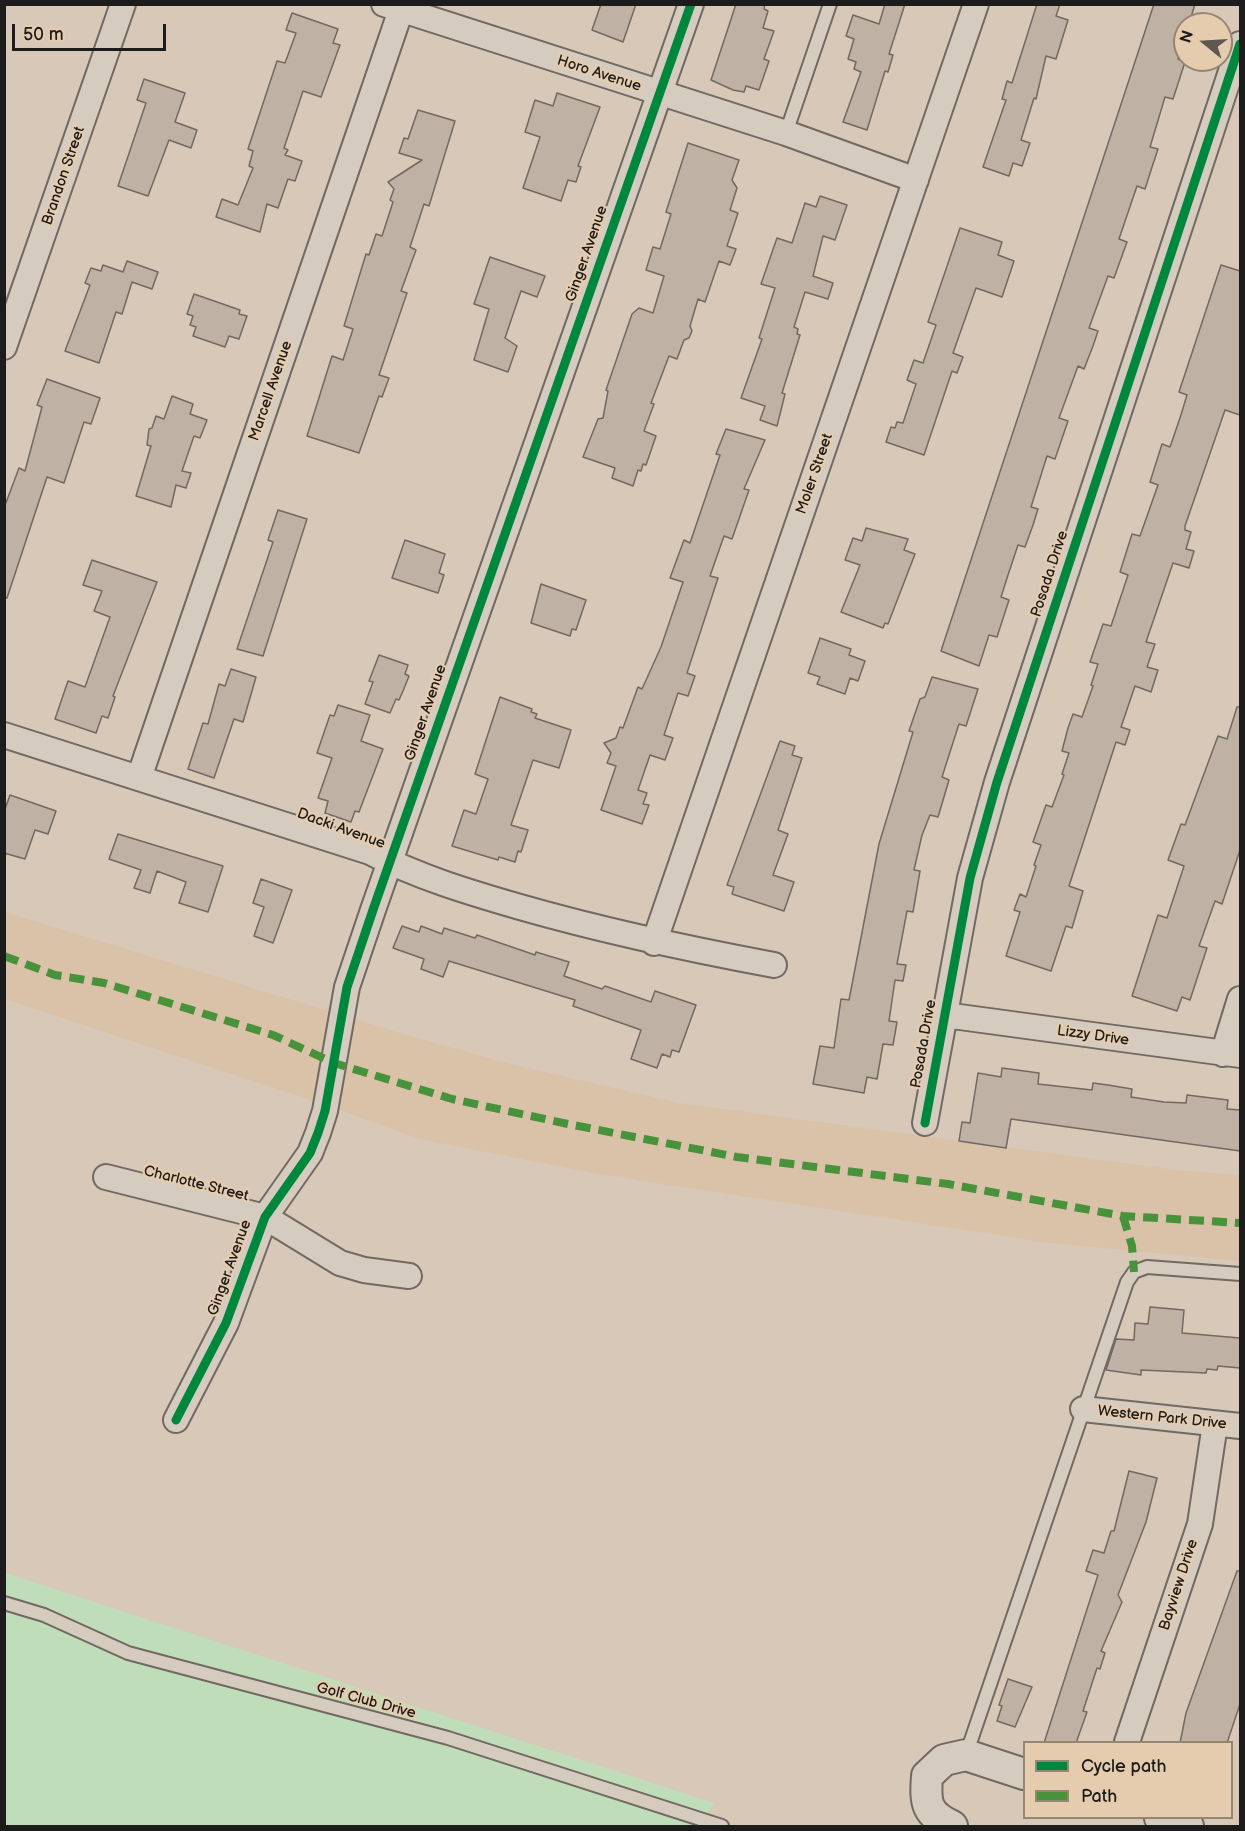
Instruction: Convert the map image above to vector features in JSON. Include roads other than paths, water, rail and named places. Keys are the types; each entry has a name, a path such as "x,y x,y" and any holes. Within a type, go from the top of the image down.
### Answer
{"street":[{"name":"Brandon Street","path":"4,347 123,4"},
{"name":"Ginger Avenue","path":"176,1420 226,1323 265,1217 310,1153 318,1133 325,1111 347,987 691,4"},
{"name":"Moler Street","path":"654,943 976,4"},
{"name":"Horo Avenue","path":"396,6 786,134 916,180"},
{"name":"Marcell Avenue","path":"139,778 396,6"},
{"name":"Posada Drive","path":"925,1123 970,878 997,782 1240,44"},
{"name":"Dacki Avenue","path":"4,735 370,852 407,871 486,897 654,943 774,965"},
{"path":"1232,1054 1240,999"},
{"name":"Lizzy Drive","path":"945,1015 1232,1054"},
{"name":"Charlotte Street","path":"106,1177 265,1217 340,1263 364,1270 409,1276"},
{"name":"Western Park Drive","path":"1083,1409 1240,1426"},
{"name":"Bayview Drive","path":"1128,1741 1200,1524 1215,1424"},
{"path":"939,1824 925,1801 927,1776 944,1760 966,1755 1023,1774"},
{"path":"1163,1819 1188,1827"}],"lane":[{"path":"786,134 830,4"},
{"path":"966,1755 1127,1282 1134,1272 1148,1268 1240,1274"},
{"name":"Golf Club Drive","path":"4,1603 44,1615 128,1653 448,1738 714,1826"}]}
